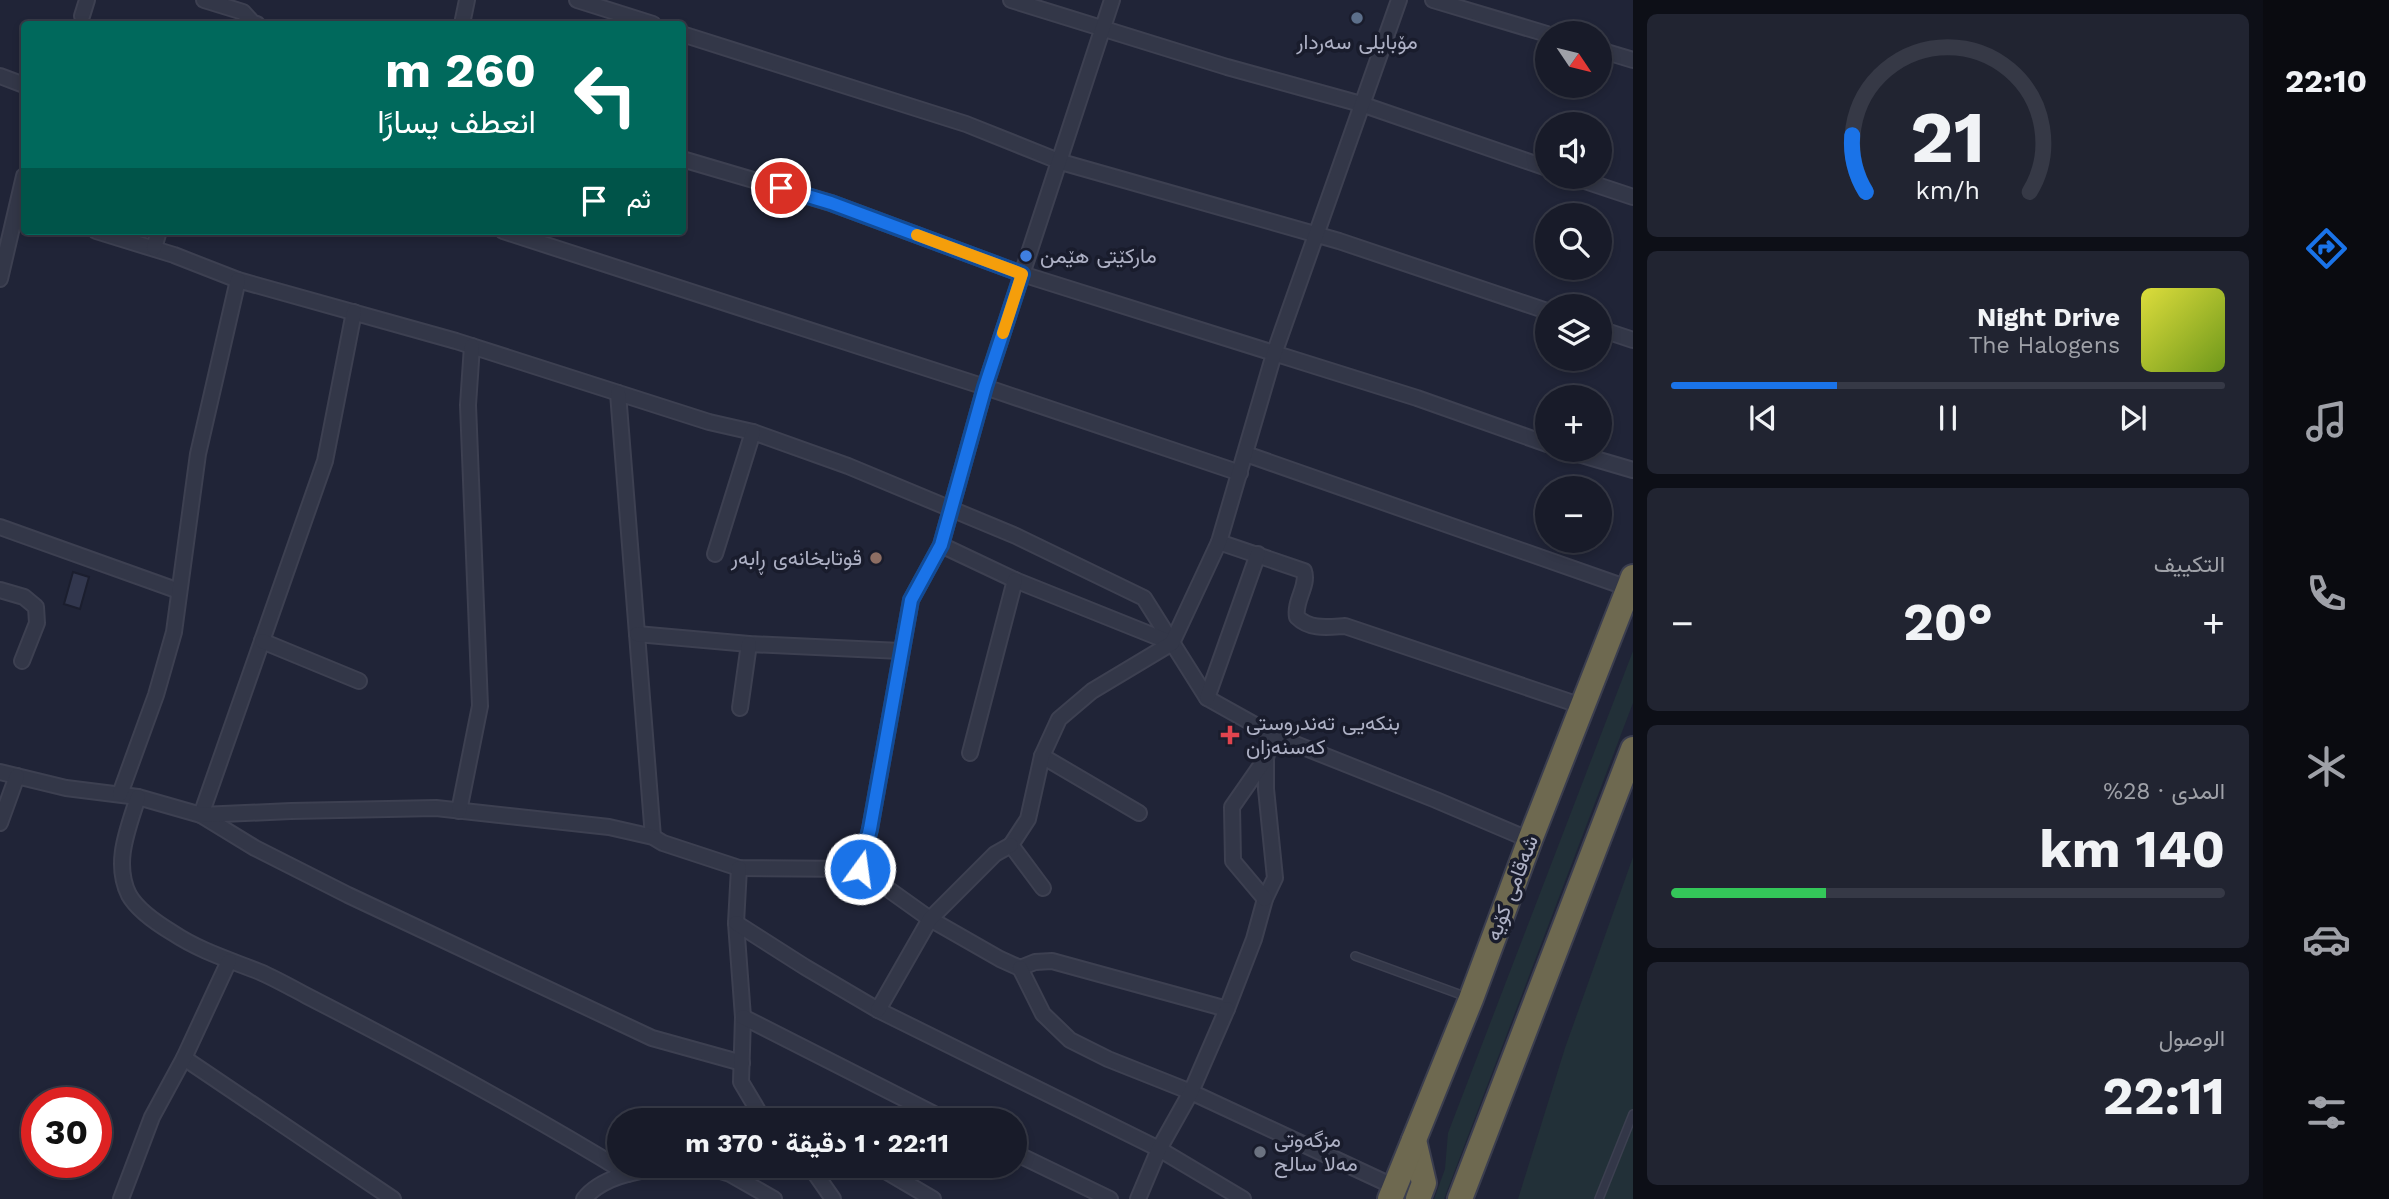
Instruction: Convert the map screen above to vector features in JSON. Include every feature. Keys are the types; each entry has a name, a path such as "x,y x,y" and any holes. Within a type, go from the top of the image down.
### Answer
{"highway":[{"name":"شەقامی کۆیە","path":"1392,1193 1471,999 1631,582"},
{"path":"1460,1199 1633,749"},
{"path":"1414,1140 1424,1183 1418,1199"}],"street":[{"path":"82,16 87,0"},
{"path":"204,0 243,12 249,21"},
{"path":"250,21 253,0"},
{"path":"462,21 467,0"},
{"path":"577,0 644,21"},
{"path":"1011,0 1227,67 1361,104 1535,164"},
{"path":"860,869 870,829 911,600 941,545 985,387 1112,0"},
{"path":"878,1010 930,919 995,854 1011,845 1028,819 1042,756 1059,719 1071,707 1123,671 1172,643 1219,542 1274,354 1399,0"},
{"path":"1433,0 1535,30"},
{"path":"686,35 966,124 1061,162 1339,241 1535,307"},
{"path":"1612,54 1633,60"},
{"path":"0,76 21,84"},
{"path":"686,160 831,203 1022,274 1418,398 1535,440"},
{"path":"1609,189 1633,197"},
{"path":"0,279 21,209"},
{"path":"110,235 154,248 237,280 472,346 709,422 753,432 848,466 1016,536 1144,598 1207,698 1273,735 1530,840"},
{"path":"154,248 158,235"},
{"path":"515,235 985,387 1240,473"},
{"path":"120,794 156,695 174,632 198,454 237,280"},
{"path":"201,815 325,461 354,312"},
{"path":"1612,333 1633,340"},
{"path":"459,811 480,706 468,405 472,346"},
{"path":"618,393 653,837"},
{"path":"715,554 753,432"},
{"path":"1246,454 1631,582"},
{"path":"1606,462 1633,470"},
{"path":"0,527 179,592"},
{"path":"1219,542 1304,571 1306,579 1295,608 1297,617 1303,623 1323,627 1345,626 1582,706"},
{"path":"941,545 1015,580 1172,643"},
{"path":"1207,698 1258,554"},
{"path":"970,753 1015,580"},
{"path":"0,590 24,597 36,607 37,623 22,662"},
{"path":"636,634 749,645 901,651"},
{"path":"262,641 359,681"},
{"path":"740,708 749,645"},
{"path":"1138,1199 1158,1149 1191,1092 1227,1009 1254,939 1265,898 1275,878 1266,789 1266,758 1273,735"},
{"path":"1042,756 1139,813"},
{"path":"1265,898 1233,862 1232,807 1266,758"},
{"path":"0,772 66,788 138,797 201,815 301,872 652,1038 742,1063"},
{"path":"0,822 17,776"},
{"path":"138,797 121,854 124,880 130,896 145,913 173,934 208,953 261,972 368,1027 607,1161"},
{"path":"201,815 436,808 609,827 653,837 663,843 739,868 860,869 930,919 1000,960 1020,968 1043,1014 1070,1040 1108,1059 1191,1092 1392,1193"},
{"path":"1011,845 1043,888"},
{"path":"739,868 736,923 743,1017 741,1082 756,1108"},
{"path":"736,923 878,1010 1158,1149 1243,1199"},
{"path":"121,1199 152,1117 184,1058 229,961"},
{"path":"1020,968 1035,962 1052,961 1227,1009"},
{"path":"743,1017 922,1108"},
{"path":"184,1058 393,1199"},
{"path":"1027,1159 1110,1199"},
{"path":"584,1199 593,1188 618,1178"},
{"path":"744,1178 774,1199"},
{"path":"818,1178 833,1199"},
{"path":"897,1178 933,1199"}],"lane":[{"path":"1355,956 1471,999"},
{"path":"1599,1199 1633,1114"}],"shaded area":[{"path":"1633,651 1633,703 1444,1199 1434,1199 1445,1169 1448,1133"},
{"path":"1633,857 1633,1199 1518,1199 1565,1048"}],"building":[{"path":"73,572 89,577 80,609 64,604"}],"slow traffic":[{"path":"917,235 1022,274 1003,333"}],"place":[{"name":"مۆبایلی سەردار","path":"1357,18"},
{"name":"مارکێتی هێمن","path":"1026,256"},
{"name":"قوتابخانەی ڕابەر","path":"876,558"},
{"name":"بنکەیی تەندروستی کەسنەزان","path":"1230,735"},
{"name":"مزگەوتی مەلا سالح","path":"1260,1152"}],"route":[{"path":"781,188 831,203 1022,274 985,387 941,545 911,600 870,829 860,869"}]}
